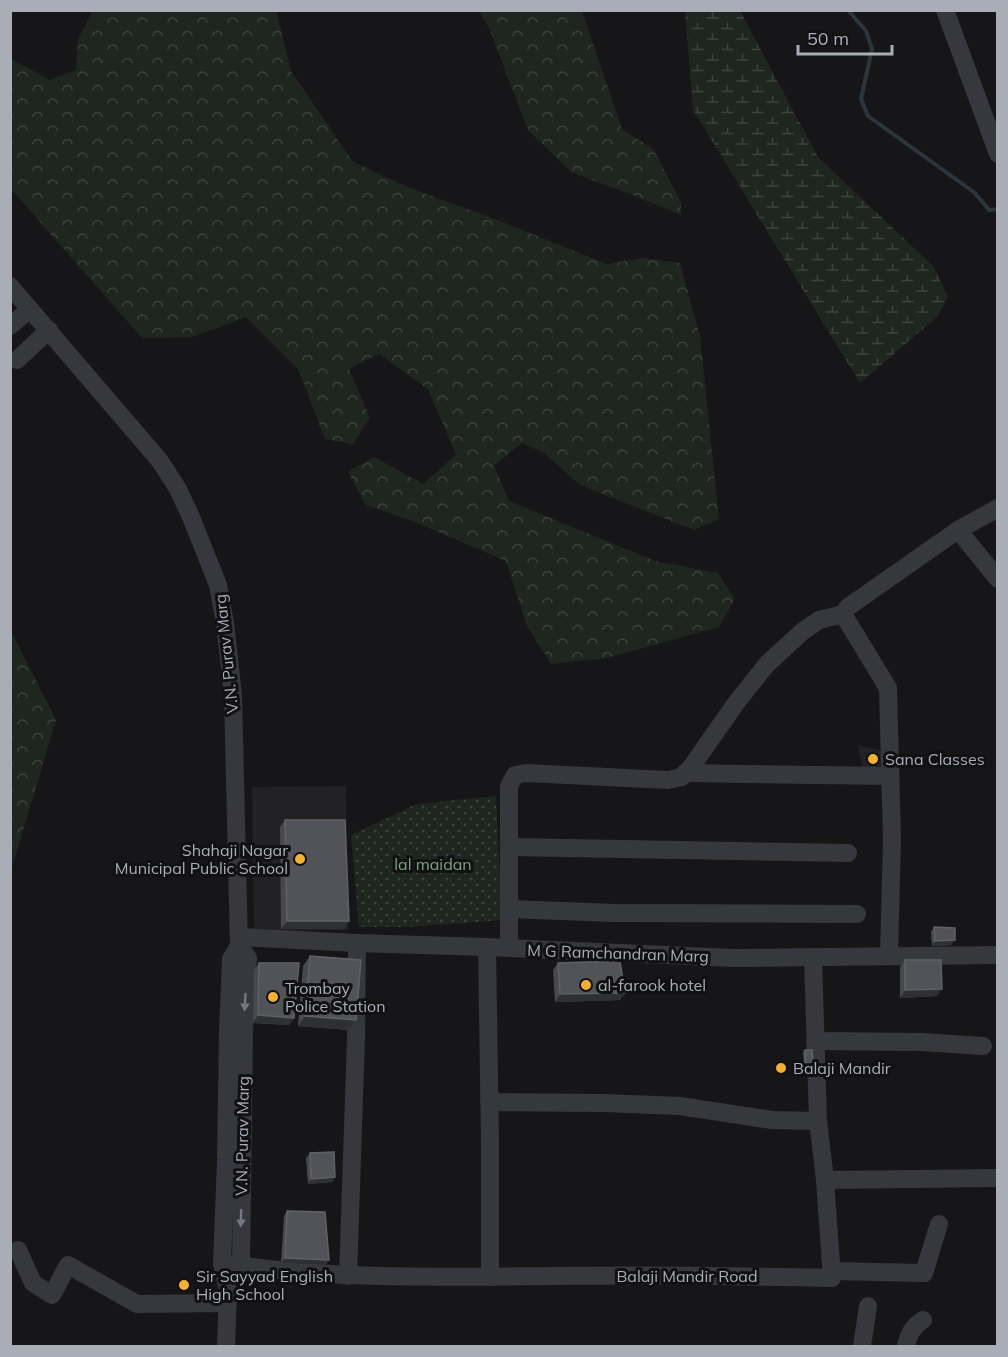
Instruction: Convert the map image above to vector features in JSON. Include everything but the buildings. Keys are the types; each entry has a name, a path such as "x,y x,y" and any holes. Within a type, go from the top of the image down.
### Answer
{"street":[{"path":"945,10 998,154"},
{"name":"V.N. Purav Marg","path":"10,286 160,461 191,516 218,585 225,623 233,695 239,941 248,958 236,1032 234,1160 241,1266 228,1297"},
{"path":"10,326 30,309"},
{"path":"13,360 49,330"},
{"path":"509,948 509,786 514,775 526,773 668,780 682,777 767,664 803,631 819,620 843,614 849,607 958,530 998,508"},
{"path":"958,530 998,579"},
{"path":"843,614 888,688 892,839 889,956"},
{"path":"685,773 890,776"},
{"path":"509,847 848,853"},
{"path":"509,909 614,913 857,914"},
{"name":"M G Ramchandran Marg","path":"239,941 487,946 734,958 998,955"},
{"path":"348,1276 357,943"},
{"path":"487,946 490,1277"},
{"path":"813,957 818,1121 825,1180 831,1271 924,1273 939,1224"},
{"path":"815,1041 922,1042 983,1046"},
{"path":"489,1102 680,1106 771,1120 818,1121"},
{"name":"V.N. Purav Marg","path":"226,1347 228,1297 222,1263 234,1160"},
{"path":"825,1180 998,1178"},
{"path":"18,1250 33,1283 52,1295 68,1265 137,1304 228,1297"},
{"name":"Balaji Mandir Road","path":"222,1263 348,1276 678,1275 831,1278 831,1271"},
{"path":"862,1347 868,1306"},
{"path":"906,1347 910,1331 923,1320"}],"shaded area":[{"name":"Sana Classes","path":"858,745 890,752 879,768 862,767"},
{"name":"Shahaji Nagar Municipal Public School","path":"346,786 348,930 254,931 252,787"}],"green space":[{"path":"93,11 276,11 291,71 353,162 410,188 607,264 643,258 680,263 700,337 719,519 694,530 580,485 544,453 522,443 494,466 509,501 655,561 718,573 735,599 719,627 607,658 551,664 527,626 506,561 415,522 366,505 348,472 374,457 423,484 456,455 428,389 379,354 349,369 370,418 353,444 325,439 298,369 246,317 192,337 142,338 11,189 11,59 50,80 76,70 78,39"},
{"path":"479,11 582,11 622,129 653,149 681,202 681,215 571,172 528,130 490,30"},
{"path":"685,11 740,11 818,157 934,267 948,297 937,317 860,383 693,110"},
{"path":"10,631 56,720 11,871"},
{"name":"lal maidan","path":"496,796 502,920 408,927 359,927 351,835 417,804"}],"waterway":[{"path":"848,10 866,31 872,49 861,99 868,116 975,193 989,210 998,209"}],"place":[{"name":"Sana Classes","path":"873,759"},
{"name":"Shahaji Nagar Municipal Public School","path":"300,859"},
{"name":"al-farook hotel","path":"586,985"},
{"name":"Trombay Police Station","path":"273,997"},
{"name":"Balaji Mandir","path":"781,1068"},
{"name":"Sir Sayyad English High School","path":"184,1285"}]}
